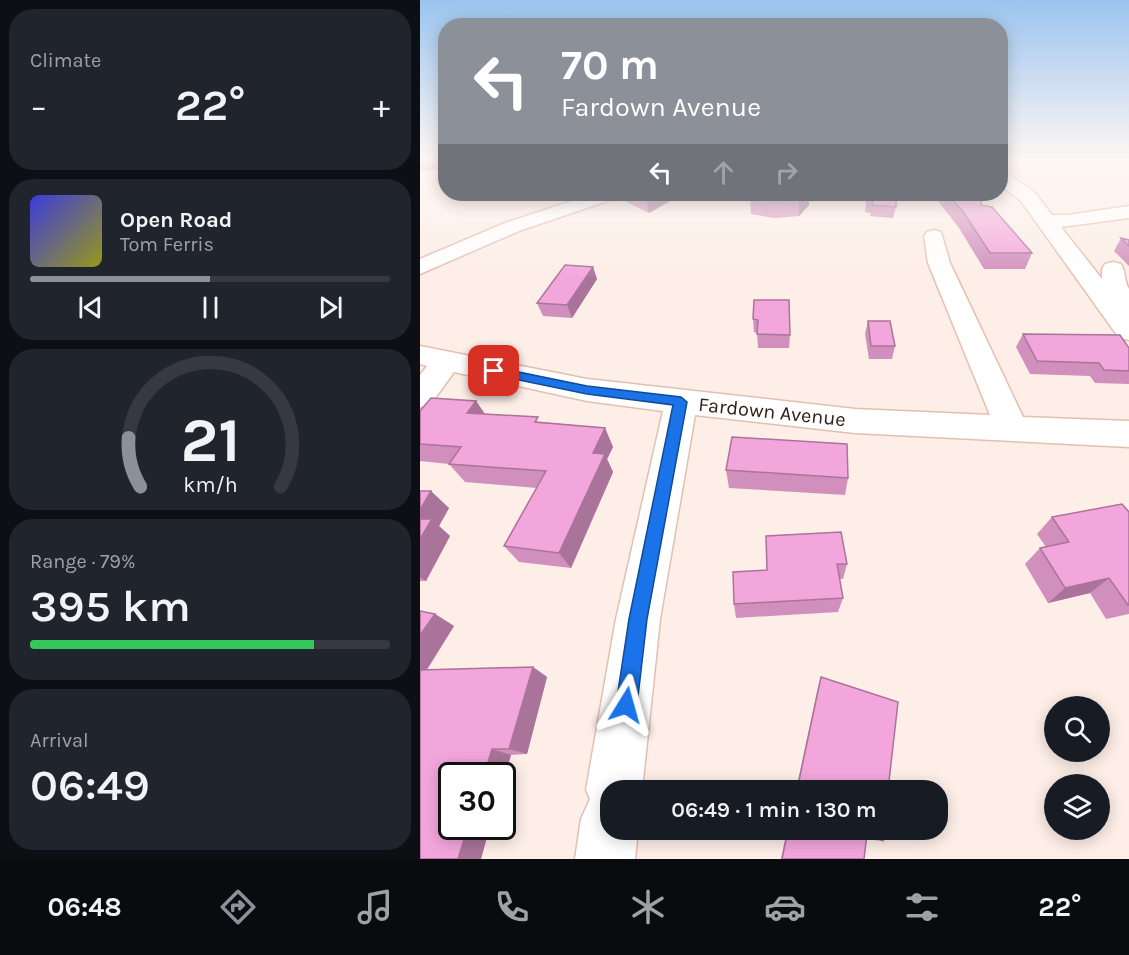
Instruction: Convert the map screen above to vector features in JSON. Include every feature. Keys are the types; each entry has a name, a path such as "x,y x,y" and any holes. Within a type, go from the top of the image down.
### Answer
{"street":[{"path":"1030,199 1129,332"},
{"path":"420,267 513,227 589,201"},
{"path":"1046,221 1068,221 1129,212"},
{"path":"934,236 939,263 1012,429"},
{"path":"1113,269 1114,284 1129,311"},
{"path":"420,396 434,358"},
{"name":"Fardown Avenue","path":"434,358 587,390 681,402 855,421 1129,434"},
{"path":"616,780 638,619 681,402"},
{"path":"605,859 607,840"}],"building":[{"path":"873,201 896,201 896,207 872,205"},
{"path":"954,201 981,201 981,205 992,207 1032,253 990,253"},
{"path":"1121,238 1129,240 1129,246"},
{"path":"565,265 593,267 567,305 537,303"},
{"path":"754,300 789,300 790,335 757,334 758,320 753,319"},
{"path":"868,321 890,321 895,346 871,346"},
{"path":"1023,334 1120,335 1129,348 1129,371 1104,370 1099,363 1037,361"},
{"path":"431,398 476,401 467,413 538,417 535,422 605,428 593,453 605,454 559,553 504,546 546,471 449,464 461,447 420,444 420,411"},
{"path":"732,437 847,444 848,478 726,470"},
{"path":"420,491 431,491 420,510"},
{"path":"1122,504 1129,512 1129,605 1109,578 1065,588 1040,548 1069,542 1052,517"},
{"path":"420,519 432,519 420,539"},
{"path":"841,532 847,564 837,564 843,598 734,604 733,572 767,570 766,536"},
{"path":"420,611 435,614 420,635"},
{"path":"533,667 509,749 492,749 488,762 438,762 438,840 464,840 458,859 420,859 420,670"},
{"path":"821,677 898,702 889,780 799,780"},
{"path":"786,840 866,840 864,859 782,859"}],"route":[{"path":"494,371 587,390 681,402 638,619 626,705"}]}
